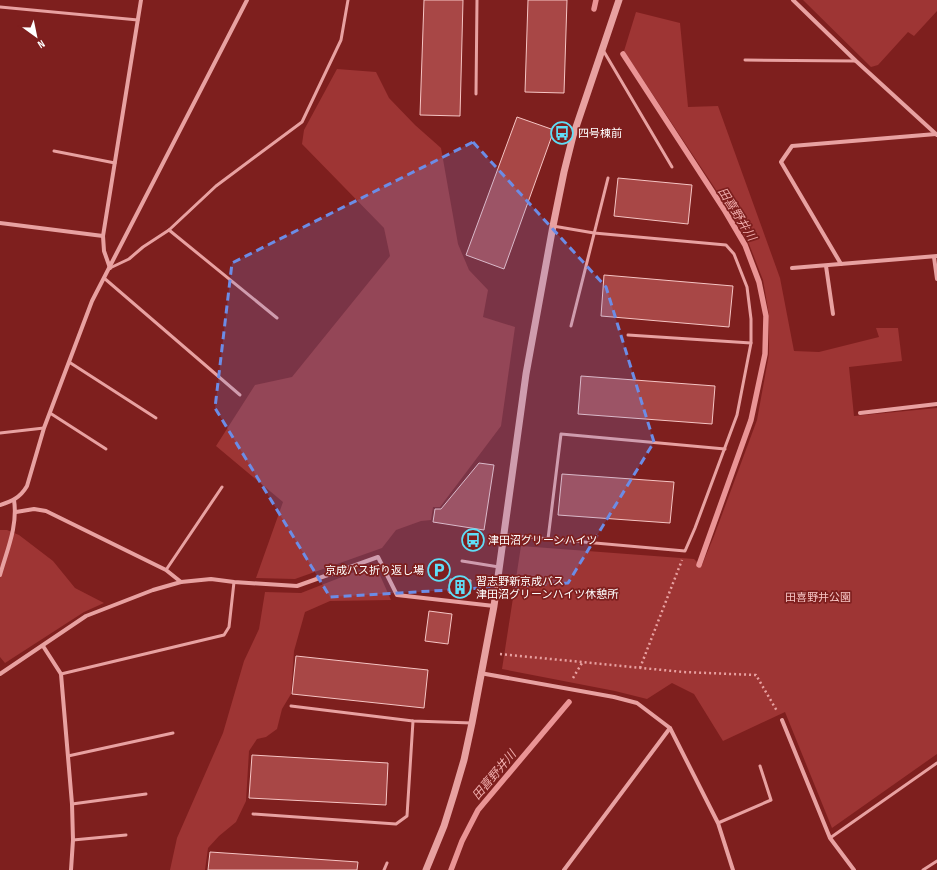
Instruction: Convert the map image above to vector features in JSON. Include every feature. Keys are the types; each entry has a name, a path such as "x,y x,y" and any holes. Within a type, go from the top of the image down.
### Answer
{"street":[{"path":"110,268 104,251 103,236 141,0"},
{"path":"0,505 14,500 22,494 27,486 44,428 92,301 247,0"},
{"path":"426,870 444,826 464,760 472,724 480,673 494,606 526,374 553,226 573,136 619,0"},
{"path":"793,0 936,135"},
{"path":"841,264 781,162 792,146 936,135"},
{"path":"0,223 103,236"},
{"path":"792,268 936,256 937,279"},
{"path":"826,266 833,314"},
{"path":"860,413 937,404"},
{"path":"0,574 15,523 16,512 14,500"},
{"path":"16,512 34,509 46,511 166,570 181,582"},
{"path":"0,674 86,616 153,590 181,582 211,579 298,586 378,557 397,595 494,606"},
{"path":"43,646 60,674 72,804 73,840 71,870"},
{"path":"480,673 614,696 637,703 670,728 718,823 733,870"},
{"path":"782,720 830,838 854,870"},
{"path":"564,870 670,728"}],"lane":[{"path":"110,268 129,259 143,247 169,230 216,186 302,122 341,40 348,0"},
{"path":"476,94 477,0"},
{"path":"0,7 138,20"},
{"path":"603,50 672,167"},
{"path":"745,60 856,61"},
{"path":"54,151 115,163"},
{"path":"571,326 608,178"},
{"path":"504,535 685,551 737,415 751,343 751,319 747,287 734,254 726,245 594,233 553,226"},
{"path":"169,230 277,318"},
{"path":"104,278 240,395"},
{"path":"628,335 751,343"},
{"path":"70,362 156,418"},
{"path":"50,413 106,449"},
{"path":"0,433 44,428"},
{"path":"548,539 561,434 725,449"},
{"path":"166,570 222,487"},
{"path":"462,561 500,567"},
{"path":"60,674 224,635 229,627 234,582"},
{"path":"291,706 413,721 472,724"},
{"path":"253,814 396,824 407,816 413,721"},
{"path":"68,756 173,733"},
{"path":"830,838 937,763"},
{"path":"718,823 771,800 760,766"},
{"path":"72,804 146,794"},
{"path":"73,840 126,834"},
{"path":"923,870 937,861"},
{"path":"384,870 387,863"}],"path":[{"path":"640,668 685,551"},
{"path":"500,654 683,672 756,675 782,720"},
{"path":"568,688 582,663"}],"highlighted area":[{"path":"473,142 606,287 654,442 568,583 330,597 215,408 232,263"}],"green space":[{"path":"803,0 937,0 937,11 914,36 908,32 878,65 871,67"},
{"name":"田喜野井公園","path":"636,12 680,23 688,107 718,106 780,278 794,351 819,352 879,337 876,328 898,328 902,361 849,367 854,416 937,408 937,754 832,828 785,712 723,741 694,694 672,683 647,699 615,691 502,669 521,546 694,559 702,565 757,420 769,354 769,315 763,280 749,244 728,208 624,51"},
{"path":"337,69 376,72 389,98 415,125 441,148 458,244 469,270 488,290 483,317 515,327 501,426 440,507 433,507 431,520 421,521 396,530 382,548 295,579 256,578 283,502 216,446 255,385 292,377 390,256 384,228 302,144 304,130"},
{"path":"0,530 7,530 19,535 53,561 75,588 104,603 84,612 5,663 0,657"},
{"path":"375,564 391,600 330,601 305,612 294,651 291,694 282,709 277,729 266,737 257,739 249,751 246,801 236,822 219,836 208,848 205,870 170,870 177,838 223,733 244,661 259,629 265,592 301,593"}],"building":[{"path":"424,0 463,0 460,116 420,115"},
{"path":"528,0 567,0 564,93 525,92"},
{"path":"517,117 554,130 504,269 466,255"},
{"path":"618,178 692,185 688,224 614,216"},
{"path":"604,275 733,286 729,327 601,316"},
{"path":"581,376 715,386 712,424 578,414"},
{"path":"479,463 494,465 484,530 433,522 435,509 441,509"},
{"path":"562,474 674,482 670,523 558,515"},
{"name":"習志野新京成バス 津田沼グリーンハイツ休憩所","path":"450,579 471,580 470,594 449,593"},
{"path":"429,611 452,614 448,644 425,641"},
{"path":"296,656 428,670 424,708 292,694"},
{"path":"252,755 388,763 386,805 249,798"},
{"path":"210,852 358,862 357,870 208,870"}],"waterway":[{"name":"田喜野井川","path":"594,9 596,0"},
{"name":"田喜野井川","path":"623,54 725,211 745,245 759,282 766,316 765,354 751,420 699,565"},
{"name":"田喜野井川","path":"451,870 462,841 478,810 569,702"}],"place":[{"name":"四号棟前","path":"562,133"},
{"name":"津田沼グリーンハイツ","path":"473,540"},
{"name":"京成バス折り返し場","path":"439,570"},
{"name":"習志野新京成バス 津田沼グリーンハイツ休憩所","path":"460,587"}]}
